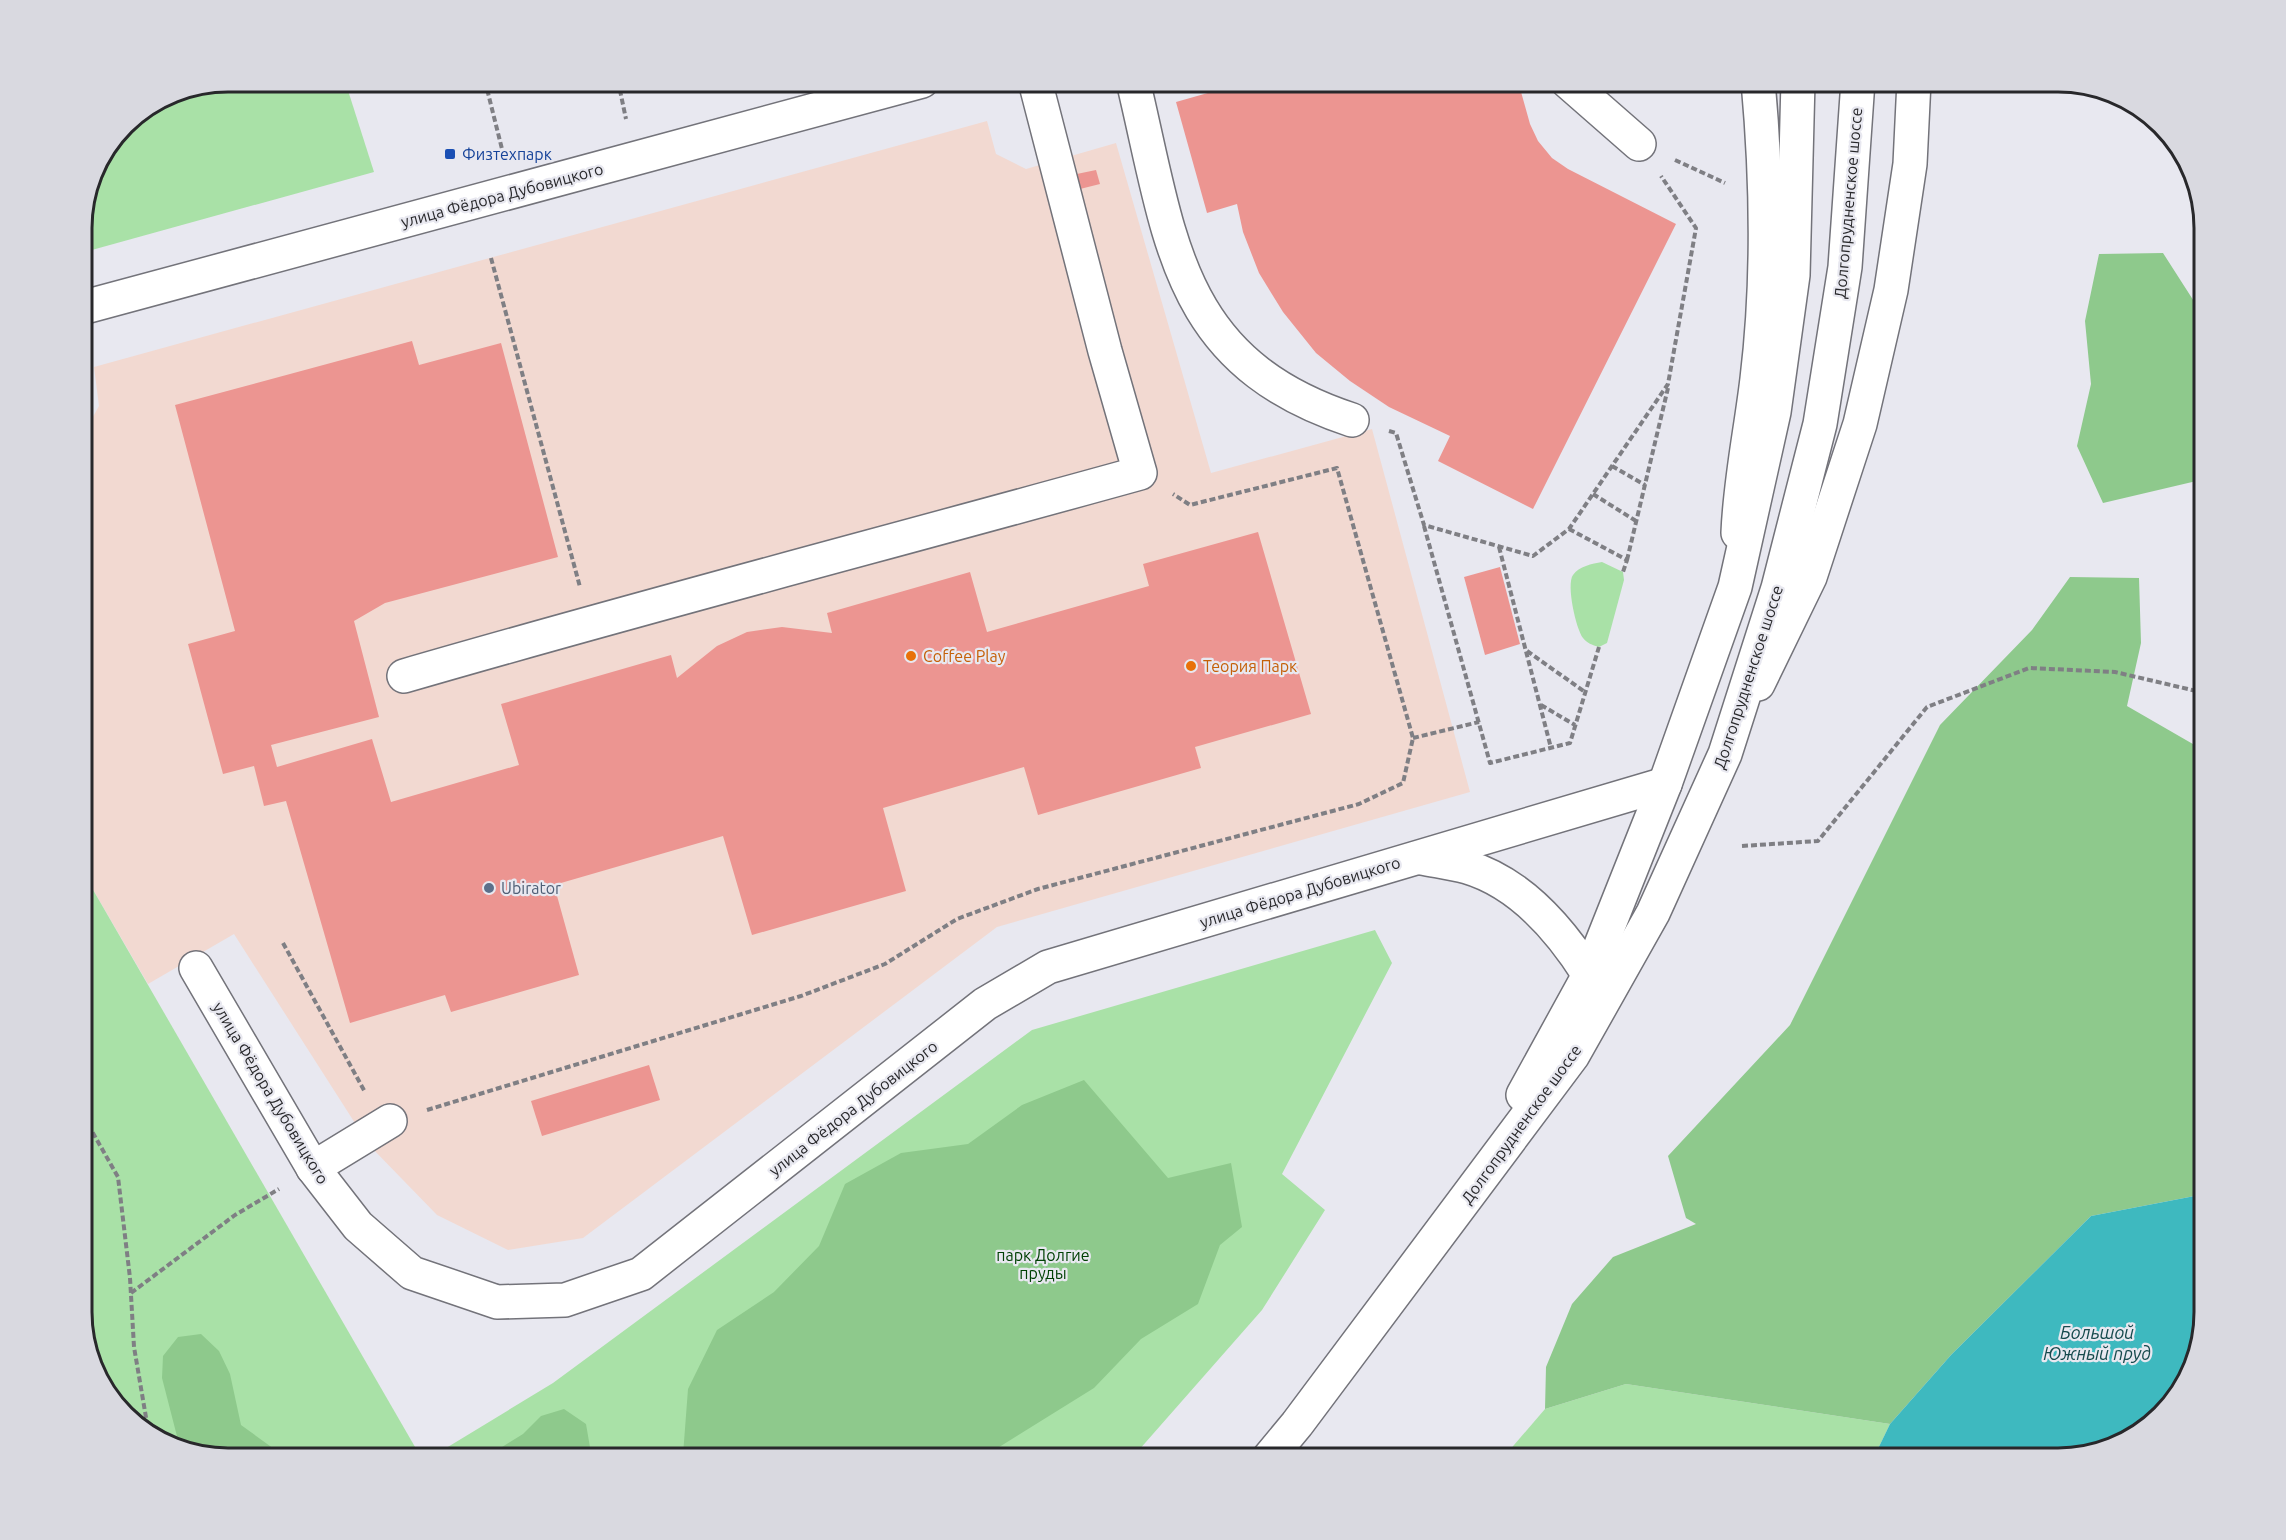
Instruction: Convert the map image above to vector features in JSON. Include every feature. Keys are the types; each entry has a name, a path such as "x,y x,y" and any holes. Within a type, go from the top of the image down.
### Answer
{"street":[{"name":"улица Фёдора Дубовицкого","path":"92,305 881,92"},
{"path":"404,676 589,622 753,580 1140,473 1105,351 1038,92"},
{"path":"1136,92 1174,251 1187,284 1204,315 1226,343 1251,368 1282,390 1315,408 1352,420"},
{"path":"1580,92 1639,144"},
{"path":"1735,587 1740,490 1757,378 1766,267 1763,138 1759,92"},
{"name":"Долгопрудненское шоссе","path":"1460,1209 1589,975 1665,784 1735,587 1774,412 1793,275 1798,92"},
{"name":"Долгопрудненское шоссе","path":"1278,1448 1298,1425 1573,1055 1653,913 1725,754 1778,588 1820,424 1845,267 1857,92"},
{"path":"1725,754 1810,577 1860,424 1891,290 1910,164 1913,92"},
{"name":"улица Фёдора Дубовицкого","path":"196,968 313,1168 358,1226 412,1273 497,1302 565,1300 641,1274 986,1004 1048,967 1665,784"},
{"path":"1417,857 1468,867 1504,884 1541,912 1566,938 1589,975"},
{"path":"313,1168 390,1121"}],"path":[{"path":"488,92 503,153"},
{"path":"620,92 626,119"},
{"path":"1639,144 1733,187"},
{"path":"1623,572 1668,384 1696,228 1639,144"},
{"path":"491,258 589,622"},
{"path":"1424,525 1533,556 1569,529 1668,384"},
{"path":"1352,420 1396,433 1490,763 1570,743 1599,647"},
{"path":"1612,466 1645,485"},
{"path":"283,943 365,1092 390,1121 801,996 885,964 957,919 1038,889 1359,804 1403,783 1413,738 1337,468 1190,505 1140,473"},
{"path":"1593,494 1636,521"},
{"path":"1569,529 1627,560"},
{"path":"1499,546 1551,748"},
{"path":"1526,650 1585,692"},
{"path":"1742,846 1818,841 1927,707 2029,668 2115,672 2194,690"},
{"path":"1540,704 1575,725"},
{"path":"1413,738 1479,722"},
{"path":"92,1131 118,1177 131,1294 134,1347 147,1421"},
{"path":"131,1294 235,1215 313,1168"}],"shaded area":[{"path":"987,121 996,154 1026,169 1116,143 1211,473 1372,429 1470,792 997,927 583,1238 508,1250 437,1215 369,1145 234,934 148,984 92,888 92,418 99,406 94,367"}],"green space":[{"path":"349,92 374,172 92,250 92,218 96,192 110,159 131,131 152,114 167,105 201,94"},
{"path":"2163,253 2194,301 2194,482 2103,503 2077,446 2091,384 2085,321 2099,254"},
{"path":"1602,562 1623,572 1624,580 1607,643 1599,647 1586,641 1580,633 1573,606 1571,580 1579,569"},
{"path":"2070,577 2139,578 2141,643 2127,706 2194,745 2194,1196 2091,1216 1951,1355 1890,1424 1626,1384 1545,1409 1546,1367 1572,1304 1613,1257 1696,1224 1686,1218 1668,1156 1790,1025 1940,725 2032,630"},
{"path":"92,888 416,1448 227,1448 192,1444 167,1435 152,1426 131,1409 110,1381 96,1348 92,1322"},
{"name":"парк Долгие пруды","path":"1375,930 1392,963 1282,1174 1325,1210 1262,1310 1141,1448 446,1448 553,1383 1032,1030"},
{"path":"1084,1080 1168,1178 1231,1163 1242,1227 1220,1245 1198,1304 1141,1339 1094,1388 998,1448 684,1448 688,1389 717,1330 774,1292 819,1246 845,1184 901,1153 968,1144 1022,1105"},
{"path":"201,1334 219,1351 230,1374 241,1425 273,1448 209,1447 178,1439 162,1378 163,1356 178,1337"},
{"path":"1626,1384 1890,1424 1878,1448 1511,1448 1545,1409"},
{"path":"564,1409 586,1424 590,1448 501,1448 523,1434 541,1416"}],"water":[{"name":"Большой Южный пруд","path":"2194,1196 2193,1331 2184,1365 2172,1388 2161,1402 2127,1430 2094,1444 2077,1447 1878,1448 1890,1424 1951,1355 2091,1216"}],"building":[{"path":"1211,92 1521,92 1530,124 1538,141 1552,158 1568,169 1676,224 1533,509 1438,461 1450,436 1389,407 1350,381 1316,353 1283,312 1259,273 1243,232 1237,204 1207,213 1176,102"},
{"path":"1096,170 1100,184 1076,190 1072,175"},
{"path":"412,341 419,365 501,343 558,557 385,603 354,621 379,717 271,745 277,767 372,739 391,802 519,765 501,704 671,655 677,678 717,646 747,632 782,627 832,633 827,613 970,572 987,632 1149,586 1143,564 1258,532 1311,714 1195,747 1201,768 1038,815 1024,767 883,808 906,891 752,935 723,836 554,885 579,975 451,1012 445,995 350,1023 286,801 264,806 254,766 223,774 188,644 235,631 175,405"},
{"path":"1500,567 1520,644 1485,655 1464,577"},
{"path":"649,1065 660,1100 542,1136 531,1101"}],"place":[{"name":"Физтехпарк","path":"450,154"},
{"name":"Coffee Play","path":"911,656"},
{"name":"Теория Парк","path":"1191,666"},
{"name":"Ubirator","path":"489,888"}]}
